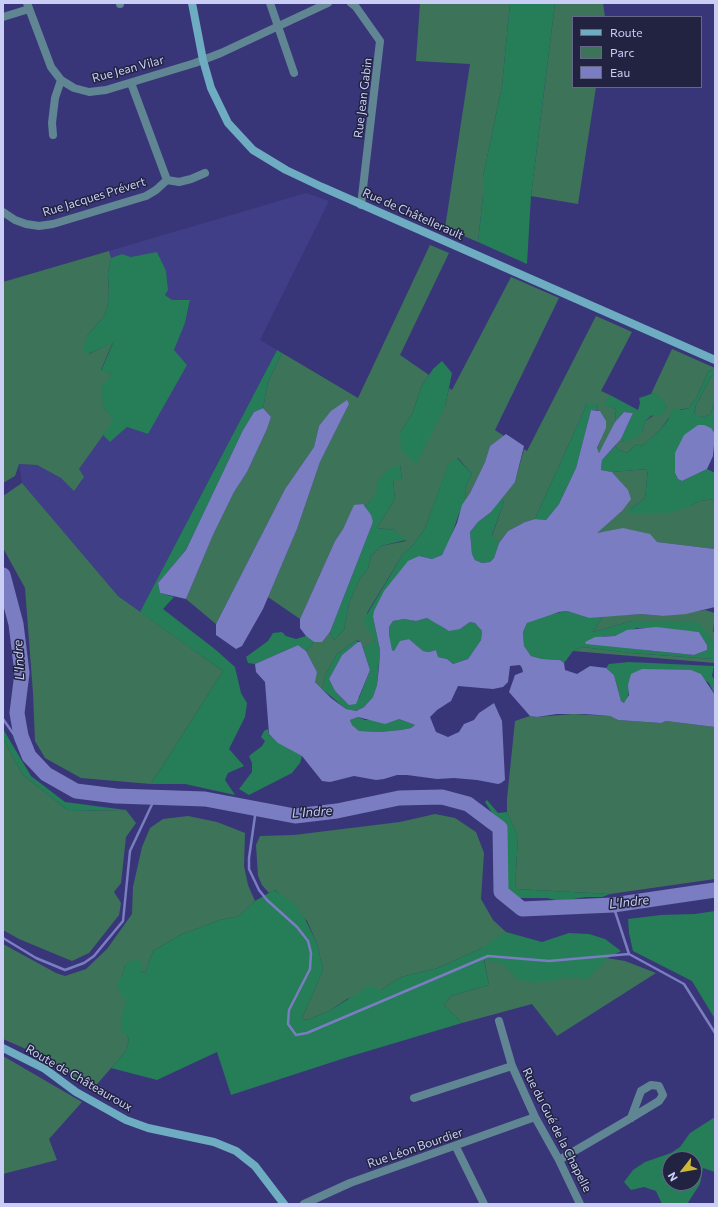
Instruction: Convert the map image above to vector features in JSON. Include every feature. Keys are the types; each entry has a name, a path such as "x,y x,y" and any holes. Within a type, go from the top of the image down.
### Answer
{"main road":[{"name":"Rue de Châtellerault","path":"192,3 203,60 218,106 239,137 253,150 286,170 362,205 715,360"},
{"name":"Route de Châteauroux","path":"3,1048 45,1069 76,1092 126,1120 148,1128 214,1142 236,1151 255,1166 284,1204"}],"street":[{"path":"270,3 277,27 294,72"},
{"path":"203,60 328,3"},
{"name":"Rue Jean Gabin","path":"351,3 369,23 380,41 362,205"},
{"path":"3,17 28,6"},
{"name":"Rue Jean Vilar","path":"28,6 51,67 61,80 74,88 89,92 106,90 203,60"},
{"path":"53,135 52,123 55,98 61,80"},
{"path":"131,83 167,180 179,182 205,173"},
{"name":"Rue Jacques Prévert","path":"3,212 14,220 26,224 39,226 53,224 146,196 156,190 167,180"},
{"name":"Rue du Gué de la Chapelle","path":"499,1021 512,1066 535,1117 560,1160 580,1204"},
{"path":"414,1098 512,1066"},
{"name":"Rue Léon Bourdier","path":"304,1204 350,1183 535,1117"},
{"path":"560,1160 631,1118"},
{"path":"456,1146 484,1204"}],"shaded area":[{"path":"306,193 329,201 260,340 277,350 140,612 118,596 22,483 19,464 37,465 61,478 74,491 79,469 103,435 110,442 127,427 148,434 177,340 185,323 190,301 172,300 165,295 131,257 122,254 111,258 109,251"}],"green space":[{"path":"420,3 510,3 502,86 483,177 483,196 478,242 445,228 470,64 416,61"},
{"path":"510,3 555,3 531,196 527,264 478,242 483,196 483,177 502,86"},
{"path":"555,3 603,3 605,16 572,16 572,88 596,88 578,204 531,196"},
{"path":"430,245 449,253 400,355 429,375 421,387 413,412 400,433 445,407 449,388 452,390 511,277 559,298 495,430 504,436 490,446 485,462 466,500 465,488 472,474 458,458 448,466 425,528 413,545 403,554 367,613 375,642 363,648 361,642 356,640 337,654 326,674 322,689 314,681 317,672 306,651 314,642 322,642 330,632 334,640 344,630 349,603 360,578 368,569 371,556 381,546 406,541 394,530 377,528 395,499 393,480 402,480 400,465 365,507 362,504 354,506 343,529 335,541 300,619 268,597 297,529 320,462 349,404 319,426 314,447 285,489 216,624 186,599 213,535 234,492 247,472 267,429 271,417 263,408 268,382 282,353 358,398"},
{"path":"109,251 111,258 108,273 109,298 105,315 87,336 89,354 113,342 101,370 112,374 103,406 114,420 79,469 84,477 74,491 61,478 37,465 19,464 15,476 3,483 3,282"},
{"path":"157,252 166,271 168,290 165,295 172,300 190,300 185,323 174,350 187,365 148,434 127,427 110,442 103,435 113,420 103,406 102,387 112,374 101,371 113,343 88,354 83,351 87,336 105,315 109,298 108,273 111,258 122,254 131,257"},
{"path":"596,316 632,332 601,391 610,395 605,405 616,409 615,422 599,453 597,449 601,439 600,411 597,410 598,404 587,404 535,519 525,522 508,531 499,543 492,536 504,502 500,498 515,482 524,449 527,451"},
{"path":"672,349 715,368 708,372 697,397 689,408 672,411 660,430 642,446 636,444 627,453 619,450 615,446 621,439 624,442 642,432 645,421 667,407 663,400 654,393 651,394"},
{"path":"277,350 282,353 268,382 263,408 254,412 243,430 186,550 158,583 160,593 174,597 163,609 216,650 235,667 241,693 247,703 245,717 229,749 244,766 228,773 225,780 235,795 185,784 151,784 223,671 140,612"},
{"path":"442,361 452,373 445,407 416,464 401,450 400,433 413,412 421,387 433,369"},
{"path":"715,368 715,375 711,377 696,405 694,414 703,417 711,414 715,398 715,434 675,473 678,479 682,481 707,469 715,473 715,499 699,501 691,506 668,513 628,513 630,509 645,498 648,469 612,472 601,470 602,460 615,446 619,450 627,453 636,444 642,446 660,430 668,420 671,411 677,408 681,410 689,408 697,397 708,372"},
{"path":"715,375 715,398 711,414 703,417 694,415 696,405 711,377"},
{"path":"654,393 663,399 667,407 663,414 651,416 645,421 642,432 636,439 624,442 621,439 633,413 624,412 615,422 616,409 604,405 610,395 638,410 640,403 639,398"},
{"path":"587,404 598,404 597,410 591,410 576,468 559,504 546,520 535,519"},
{"path":"457,458 472,474 465,488 466,500 459,514 449,542 442,555 432,559 419,556 396,576 373,617 380,650 377,685 373,697 364,707 355,711 346,709 322,689 326,674 337,654 356,640 358,642 342,655 329,679 335,691 346,702 359,698 370,670 363,648 375,641 363,621 403,554 413,545 425,528 448,465"},
{"path":"400,465 402,480 393,480 395,499 377,528 394,530 406,540 381,546 371,556 368,569 360,578 349,603 344,630 334,640 330,632 373,522 365,507 377,492 378,480 389,469"},
{"path":"648,469 645,498 630,509 691,506 699,501 715,499 715,549 657,542 613,531 596,533 622,511 621,482 612,472"},
{"path":"22,483 118,596 223,671 151,784 81,778 45,758 35,741 25,588 3,548 3,496"},
{"path":"500,498 504,502 492,535 499,543 494,558 490,562 482,563 475,560 472,554 470,532 478,522 491,512"},
{"path":"705,610 715,613 713,632 715,631 715,663 573,651 582,647 631,653 712,659 713,641 695,621 632,621 593,632 603,616 641,614 663,616"},
{"path":"567,611 589,618 603,616 593,632 632,621 695,621 703,627 713,641 713,659 631,653 582,647 573,651 564,663 560,660 542,659 531,656 524,646 523,632 527,623 543,616","holes":["637,628 699,632 707,645 707,650 694,655 618,646 602,636 615,636"]},
{"path":"427,618 445,629 460,629 470,622 475,623 482,631 481,640 468,659 453,664 447,659 438,657 436,650 429,652 423,651 409,639 401,641 394,651 392,650 389,641 389,627 393,621 404,619 416,621"},
{"path":"282,632 286,636 296,639 306,636 314,642 306,651 298,645 255,664 248,663 246,657 268,641 273,633"},
{"path":"629,662 714,666 712,676 715,680 715,695 709,683 691,670 656,670 629,690 627,701 624,703 621,701 614,675 606,668 609,664"},
{"path":"573,714 610,716 618,720 661,723 666,721 715,727 715,879 610,894 515,889 518,836 507,812 507,799 515,721 530,716 537,717"},
{"path":"358,717 365,720 399,719 415,725 411,728 401,730 380,732 359,731 352,725 350,720"},
{"path":"3,729 31,776 65,802 126,810 69,811 23,775 3,739"},
{"path":"268,729 269,735 302,756 300,763 292,773 249,795 239,789 252,772 252,763 249,756 262,746 265,741 261,737 264,731"},
{"path":"3,739 23,775 69,811 126,810 136,823 126,837 121,883 114,892 121,903 119,915 89,953 72,961 19,939 3,930"},
{"path":"487,800 498,813 507,812 518,836 515,889 610,894 602,897 586,897 560,901 547,898 518,898 508,891 503,880 506,866 506,844 502,828 485,802"},
{"path":"435,814 455,818 476,832 484,853 481,899 493,920 506,932 531,948 569,952 625,961 656,973 557,1036 532,1004 462,1023 444,1005 451,996 489,985 482,948 438,968 401,977 381,990 347,999 329,1011 308,1020 302,1019 323,970 317,943 307,921 275,890 269,893 262,885 258,876 256,845 260,836 294,835 400,822"},
{"path":"188,816 217,822 245,833 244,866 248,885 255,901 239,916 220,920 180,935 153,951 145,973 125,965 122,976 131,998 127,1035 129,1040 125,1052 92,1090 42,1056 3,1039 3,944 56,973 65,976 86,969 107,949 132,914 133,887 142,847 150,828 163,819"},
{"path":"274,890 295,904 306,921 317,943 323,970 302,1019 308,1020 329,1011 371,985 381,990 401,977 438,968 482,948 506,932 542,942 569,933 589,934 605,939 621,951 606,959 588,979 569,977 535,983 517,979 502,963 484,960 489,985 451,996 444,1005 462,1023 348,1057 231,1095 217,1052 157,1080 111,1068 125,1052 129,1040 127,1035 121,1032 122,1014 125,1004 130,998 124,1000 116,985 122,976 125,965 130,961 138,960 143,965 140,971 145,973 153,951 180,935 220,920 239,916 255,901"},
{"path":"715,911 715,1019 692,981 633,951 628,919"},
{"path":"3,1056 82,1102 49,1139 57,1160 3,1174"},
{"path":"715,1117 715,1172 703,1168 702,1173 702,1151 674,1151 680,1147 690,1133"},
{"path":"662,1156 662,1191 695,1191 687,1204 662,1204 656,1191 644,1187 631,1190 624,1182 633,1170 645,1162"}],"water":[{"path":"347,400 349,404 320,462 297,529 263,609 242,646 236,649 216,635 216,624 285,489 314,447 319,426 331,411"},
{"path":"263,408 271,417 267,429 247,472 234,492 213,535 186,599 160,593 158,583 186,550 243,430 254,412"},
{"path":"591,410 600,411 606,421 606,428 597,448 599,453 615,422 624,412 633,413 621,439 602,460 601,470 612,472 628,490 631,499 622,511 597,533 623,528 650,534 657,542 715,549 715,607 686,614 663,616 641,614 589,618 567,611 559,612 527,623 523,632 524,646 531,656 542,659 560,660 564,663 565,670 577,674 590,666 606,668 614,675 621,701 624,703 629,695 628,685 631,674 642,669 691,670 701,674 715,695 715,727 666,721 661,723 618,720 610,716 585,714 557,714 537,717 530,716 509,692 515,675 523,672 520,665 510,666 508,682 503,687 493,689 458,686 451,701 437,710 430,717 436,732 448,737 459,732 464,724 474,720 479,713 494,703 502,721 505,780 498,784 477,780 454,778 437,779 407,775 397,775 376,780 354,776 330,782 322,781 302,756 278,743 269,734 265,682 256,672 255,664 298,645 306,651 317,672 315,682 331,698 346,709 356,711 364,707 373,697 377,685 380,650 373,617 374,611 384,591 408,561 419,556 432,559 442,555 457,523 462,505 470,493 485,462 490,446 506,434 524,446 515,482 491,512 478,522 470,532 472,554 475,560 482,563 490,562 494,558 499,543 508,531 525,522 535,519 546,520 559,504 576,468","holes":["427,618 449,631 460,629 470,622 475,623 482,631 481,640 468,659 453,664 447,659 438,657 436,650 429,652 423,651 409,639 400,641 394,651 392,650 389,627 393,621 404,619 416,621","358,717 385,724 399,719 415,725 411,728 401,730 380,732 359,731 352,725 350,720"]},
{"path":"698,425 704,425 711,428 715,434 713,456 707,469 682,481 678,479 675,473 675,453 684,435"},
{"path":"363,504 371,515 373,522 330,632 322,642 314,642 306,636 300,628 300,619 335,541 343,529 354,505"},
{"path":"656,627 699,632 707,645 707,650 694,655 586,644 585,642 595,637 615,636 627,630"},
{"path":"358,642 361,642 370,670 356,704 349,705 335,691 329,679 342,655"}],"waterway":[{"name":"L'Indre","path":"3,575 16,624 22,673 17,713 21,736 29,756 46,774 76,791 116,796 205,799 295,816 337,811 399,798 442,797 468,804 500,828 501,892 522,909 613,905 715,890"},
{"path":"3,719 29,756"},
{"path":"3,938 36,958 65,970 84,963 94,956 123,921 130,851 155,798"},
{"path":"256,809 249,858 249,869 259,890 267,900 297,927 308,941 311,953 310,969 289,1010 288,1024 296,1035 307,1033 488,956 549,961 629,954 613,905"},
{"path":"629,954 684,984 715,1033"}]}
